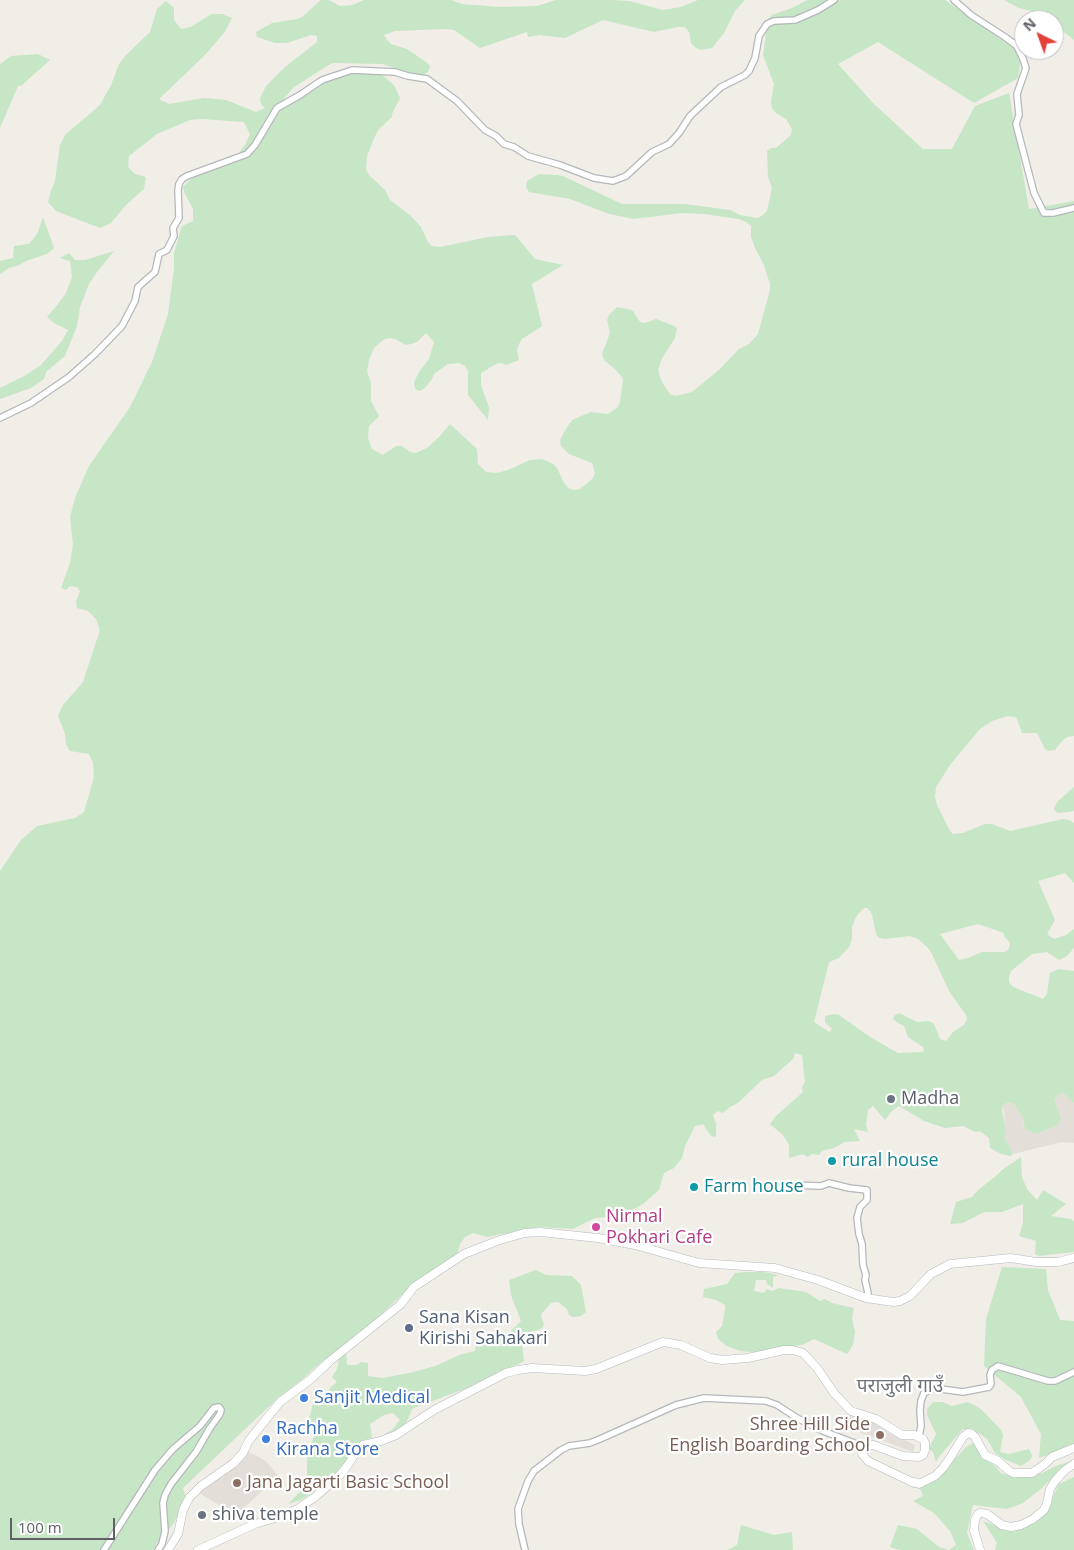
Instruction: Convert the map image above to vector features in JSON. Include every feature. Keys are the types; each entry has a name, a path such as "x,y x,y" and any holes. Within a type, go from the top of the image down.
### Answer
{"street":[{"path":"0,418 31,403 69,377 122,326 135,300 138,287 155,272 159,254 167,250 174,236 174,228 178,218 178,190 182,179 247,154 255,145 277,108 322,80 352,70 395,72 408,76 427,78 450,95 486,130 504,144 514,147 528,156 560,165 594,178 613,181 626,176 652,152 669,144 690,116 720,87 745,75 749,71 755,58 759,36 767,24 774,21 795,20 818,10 834,0"},
{"path":"954,0 970,16 1017,46 1024,59 1026,68 1016,94 1018,115 1016,124 1034,192 1044,213 1054,213 1074,208"},
{"path":"792,1185 821,1186 829,1184 866,1190 867,1200 860,1208 857,1218 866,1275 865,1280 868,1293 866,1298"},
{"path":"170,1549 178,1534 183,1510 189,1498 201,1486 234,1463 280,1402 312,1379 330,1361 400,1304 414,1287 464,1254 488,1244 532,1232 598,1238 635,1245 699,1263 775,1268 818,1280 866,1298 893,1302 910,1296 931,1274 950,1264 1011,1258 1036,1262 1058,1262 1074,1258"},
{"path":"198,1550 255,1524 299,1508 339,1476 357,1450 363,1445 396,1435 434,1410 506,1373 532,1368 596,1370 663,1342 682,1345 710,1358 722,1360 748,1358 784,1350 798,1351 809,1359 834,1393 851,1411 876,1419 902,1435 919,1436 926,1446 925,1453 918,1458 903,1456 873,1445 862,1446 814,1426 777,1405 766,1401 704,1398 676,1405 595,1441 569,1446 540,1465 528,1481 518,1509 519,1524 525,1550"},
{"path":"919,1436 921,1401 924,1393 934,1388 963,1392 989,1387 992,1370 998,1366 1048,1381 1055,1381 1074,1372"},
{"path":"104,1550 155,1470 173,1449 200,1426 214,1408 219,1407 221,1410 220,1414 165,1495 163,1503 165,1531 162,1544 158,1550"},
{"path":"862,1446 861,1453 868,1461 901,1478 919,1484 932,1478 943,1468 959,1442 968,1433 975,1437 985,1455 998,1461 1013,1473 1032,1473 1052,1457 1074,1448"},
{"path":"980,1550 974,1530 978,1514 987,1514 1002,1525 1011,1527 1021,1525 1033,1519 1040,1515 1046,1507 1050,1489 1055,1481 1065,1470 1074,1464"}],"shaded area":[{"path":"1062,1092 1074,1103 1074,1143 1062,1142 1013,1154 1005,1138 1006,1129 1003,1105 1009,1102 1014,1104 1023,1118 1024,1127 1037,1134 1058,1125 1061,1119 1053,1099"},
{"name":"Shree Hill Side English Boarding School","path":"846,1415 883,1425 887,1432 915,1445 913,1452 848,1428"},
{"name":"Jana Jagarti Basic School","path":"249,1452 266,1461 278,1476 242,1510 239,1508 228,1519 222,1507 193,1489"}],"green space":[{"path":"321,0 329,0 340,6 352,5 364,0 451,0 462,4 500,7 537,6 556,0 611,0 629,1 663,10 681,7 698,0 745,0 735,11 724,33 712,48 700,50 691,43 689,32 685,27 654,32 603,20 565,38 540,35 528,37 527,32 480,48 454,30 395,31 384,35 387,40 391,44 407,49 426,62 430,66 428,72 423,75 411,75 383,64 332,63 294,87 282,101 294,101 319,84 342,75 362,72 382,75 394,85 400,98 392,117 376,134 367,156 366,170 385,190 390,200 410,215 421,227 428,242 432,246 440,247 488,237 515,235 535,259 563,265 532,284 542,326 522,339 517,350 519,360 506,365 496,364 481,373 481,385 489,407 488,420 468,395 468,371 465,366 459,363 448,364 434,374 425,388 420,391 415,389 414,382 429,359 434,342 426,333 417,342 411,344 406,345 389,338 383,340 374,348 367,371 371,383 371,401 379,416 369,426 368,438 372,449 383,455 396,446 402,446 410,452 416,453 427,448 450,424 477,449 478,464 486,472 497,473 530,460 542,459 553,464 568,488 574,490 580,489 585,485 593,478 595,473 592,463 569,454 561,446 560,440 572,420 591,412 608,414 618,407 620,402 623,379 604,360 602,354 610,333 607,320 609,315 617,307 628,309 633,311 640,322 645,323 656,319 677,328 675,338 662,358 658,370 667,390 671,395 676,396 692,392 719,370 739,349 749,344 758,334 770,284 764,265 751,237 751,226 739,219 682,213 634,219 609,214 570,199 529,192 526,187 527,181 539,174 557,175 563,176 622,204 685,204 730,210 740,215 758,218 763,215 767,211 772,188 768,177 767,151 771,148 776,148 791,135 792,129 786,119 772,108 774,84 763,55 768,19 772,15 807,0 945,0 1014,49 1014,60 1021,60 1018,78 974,103 878,42 838,64 873,103 923,149 952,149 975,106 1009,93 1029,209 1074,201 1074,736 1067,737 1055,750 1049,751 1045,749 1037,733 1022,733 1015,717 1008,716 992,721 980,729 950,765 936,787 935,796 937,805 953,834 963,833 985,824 992,824 1010,831 1063,819 1074,823 1074,883 1065,873 1038,881 1055,920 1047,934 1054,939 1066,935 1074,929 1074,948 1067,956 1059,960 1047,952 1032,954 1011,971 1009,982 1013,987 1043,999 1047,994 1050,973 1058,969 1074,971 1074,1103 1062,1092 1054,1099 1061,1119 1058,1125 1037,1134 1025,1130 1023,1118 1014,1104 1009,1102 1003,1105 1002,1111 1006,1129 1005,1138 1013,1154 1010,1156 990,1148 989,1138 980,1131 975,1132 963,1126 945,1128 924,1121 899,1106 885,1120 873,1106 868,1110 866,1125 868,1132 854,1129 860,1141 845,1142 834,1148 822,1151 819,1155 812,1154 808,1157 803,1154 789,1158 789,1145 783,1135 770,1124 776,1116 803,1092 802,1087 805,1082 802,1055 795,1053 793,1059 774,1076 762,1080 738,1103 723,1113 718,1111 713,1115 716,1124 716,1137 711,1136 703,1124 695,1126 685,1146 682,1158 674,1168 664,1173 659,1190 643,1204 627,1213 615,1219 607,1217 595,1218 573,1229 540,1227 487,1237 473,1233 465,1237 460,1244 458,1252 452,1259 417,1281 376,1319 279,1397 183,1488 186,1498 174,1523 153,1550 0,1550 0,871 21,840 37,826 75,818 84,812 94,777 93,763 89,754 70,751 66,744 65,734 58,716 63,705 83,682 100,630 96,619 88,611 77,608 76,602 80,591 77,587 70,586 66,590 61,588 70,563 73,544 70,517 75,498 89,466 130,407 152,362 168,314 174,253 182,226 193,221 193,209 183,187 191,179 227,165 245,145 250,134 244,122 202,119 190,120 157,134 129,156 128,167 135,174 146,177 144,189 126,205 111,223 100,228 56,211 48,202 55,181 60,145 65,135 100,105 111,85 119,64 150,32 157,9 166,1 174,8 174,20 181,29 191,27 211,14 222,14 232,18 224,33 205,55 159,99 169,104 204,98 226,100 256,112 265,108 261,104 260,98 266,86 285,67 317,42 317,36 311,35 287,43 275,43 257,37 256,32 272,23 302,17","holes":["864,908 867,908 872,915 876,934 879,938 910,936 918,939 931,952 949,991 967,1019 964,1025 953,1032 946,1041 940,1039 934,1024 929,1021 917,1022 899,1013 893,1019 904,1026 908,1037 923,1047 924,1050 922,1052 898,1053 870,1037 839,1015 825,1016 825,1022 832,1029 829,1032 814,1022 829,962 839,958 849,947 855,919","978,924 1004,933 1004,936 1010,943 1009,949 1005,952 982,952 959,960 940,934"]},
{"path":"1004,0 1074,0 1074,40 1064,32 1064,10 1027,10"},
{"path":"38,54 50,60 22,85 18,86 0,128 0,64 11,56"},
{"path":"43,217 54,248 47,254 9,268 0,274 0,261 13,258 14,246 29,244 37,234"},
{"path":"114,251 89,284 80,307 77,326 65,356 46,372 44,379 31,388 0,399 0,388 41,365 62,341 68,330 47,317 66,293 72,277 70,261 60,258 69,253 75,260 85,260"},
{"path":"1074,787 1074,811 1056,812 1054,809 1057,802"},
{"path":"1021,1157 1022,1177 1027,1189 1037,1200 1043,1190 1066,1204 1051,1216 1074,1221 1074,1252 1039,1256 1035,1254 1036,1241 1019,1236 1023,1223 1023,1204 1002,1212 984,1212 963,1223 950,1224 956,1202 972,1197 1002,1170"},
{"path":"1002,1267 1046,1269 1048,1290 1060,1320 1074,1321 1074,1445 1039,1458 1041,1434 1021,1397 984,1366 986,1319"},
{"path":"536,1270 546,1275 572,1276 581,1285 586,1312 581,1316 573,1317 558,1302 551,1303 542,1313 544,1325 541,1329 526,1333 524,1337 522,1345 524,1361 485,1381 412,1409 401,1430 377,1439 392,1430 400,1420 393,1413 384,1415 370,1424 372,1438 363,1440 329,1481 301,1500 288,1504 307,1485 307,1453 319,1425 307,1428 314,1399 319,1393 322,1397 337,1382 332,1377 337,1369 339,1359 346,1352 347,1365 357,1365 361,1362 368,1363 368,1376 383,1378 438,1365 459,1355 475,1351 476,1341 510,1332 521,1321 511,1295 509,1280"},
{"path":"764,1272 779,1275 773,1277 773,1288 767,1284 766,1280 756,1280 754,1291 764,1293 767,1289 772,1291 779,1288 806,1292 820,1301 825,1299 832,1303 854,1308 852,1318 855,1332 853,1345 847,1354 814,1339 802,1345 762,1353 740,1351 727,1346 718,1339 716,1332 722,1326 725,1305 716,1300 703,1297 704,1289 727,1284 735,1273"},
{"path":"933,1402 942,1402 952,1406 968,1402 981,1409 1001,1430 1003,1435 1000,1452 1009,1454 1029,1449 1032,1456 1030,1460 1021,1466 1006,1460 995,1453 987,1439 976,1431 963,1429 936,1462 933,1452 929,1449 936,1434 927,1415 927,1409"},
{"path":"972,1443 976,1445 1001,1473 1015,1478 1042,1473 1074,1460 1074,1462 1061,1468 1042,1488 1023,1503 1007,1509 973,1505 967,1533 974,1550 949,1550 956,1545 950,1531 934,1513 913,1501 923,1496 920,1488 938,1477 966,1447"},
{"path":"1074,1477 1074,1550 995,1550 997,1543 983,1521 1014,1532 1046,1512 1059,1484"},
{"path":"741,1525 774,1535 792,1532 793,1550 727,1550 737,1545"},
{"path":"898,1525 917,1529 939,1547 949,1550 900,1550 890,1547"}],"place":[{"name":"Madha","path":"891,1099"},
{"name":"rural house","path":"832,1161"},
{"name":"Farm house","path":"694,1187"},
{"name":"Nirmal Pokhari Cafe","path":"596,1227"},
{"name":"Sana Kisan Kirishi Sahakari","path":"409,1328"},
{"name":"Sanjit Medical","path":"304,1398"},
{"name":"Shree Hill Side English Boarding School","path":"880,1435"},
{"name":"Rachha Kirana Store","path":"266,1439"},
{"name":"Jana Jagarti Basic School","path":"237,1483"},
{"name":"shiva temple","path":"202,1515"}],"district":[{"name":"पराजुली गाउँ","path":"900,1387"}]}
